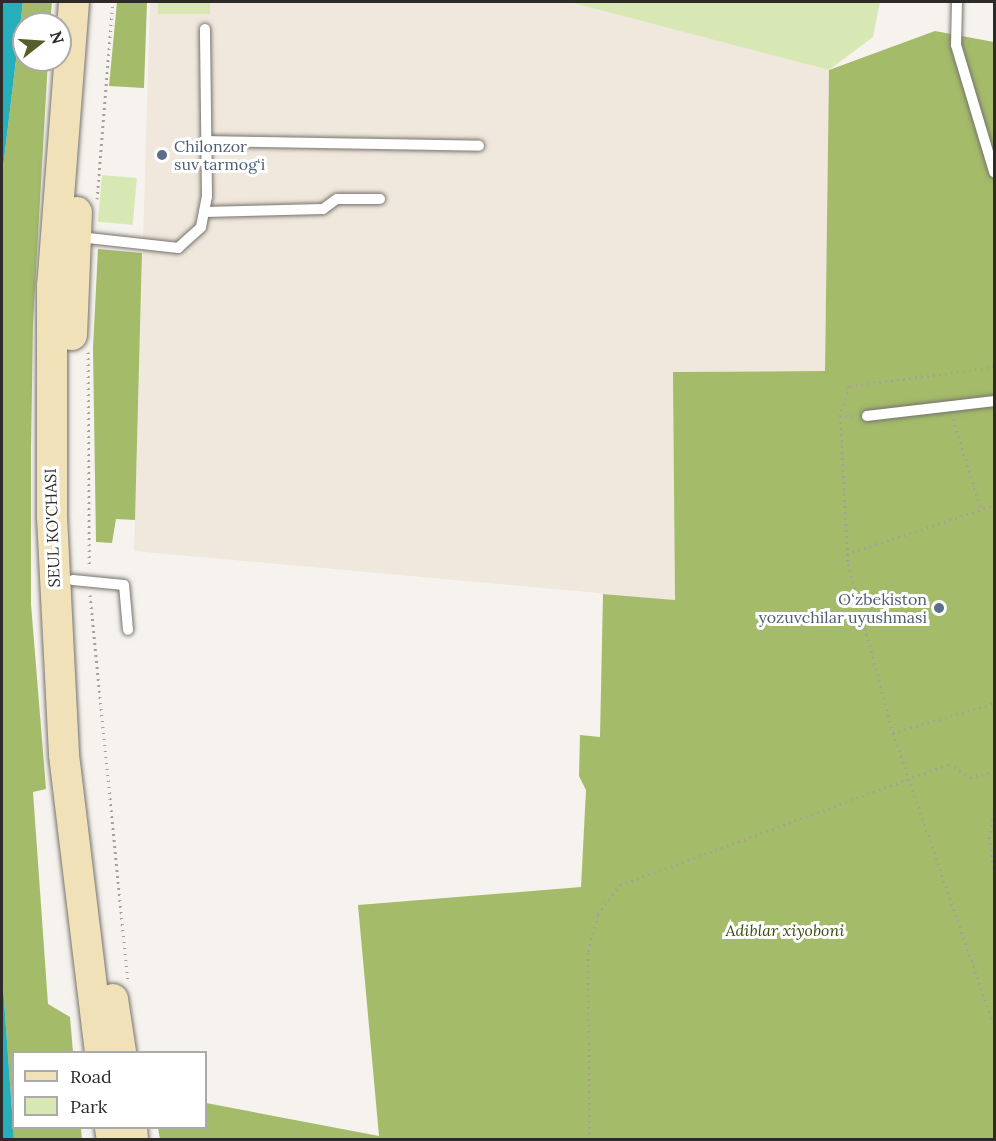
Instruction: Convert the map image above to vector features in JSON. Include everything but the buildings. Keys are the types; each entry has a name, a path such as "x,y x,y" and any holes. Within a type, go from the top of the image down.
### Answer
{"main road":[{"name":"SEUL KO'CHASI","path":"74,2 52,285 52,517 64,755 100,1051"},
{"name":"SEUL KO'CHASI","path":"93,2 76,237 70,445 81,580 91,816 121,1051"}],"lane":[{"path":"957,2 956,45 994,172"},
{"path":"76,237 178,248 201,227 204,212 206,141 205,30"},
{"path":"206,141 479,146"},
{"path":"204,212 323,209 337,199 380,199"},
{"path":"867,416 994,401"},
{"path":"81,580 124,585 128,630"}],"path":[{"path":"96,202 113,2"},
{"path":"88,346 81,580 130,994"},
{"path":"994,367 849,386 840,416 847,554 893,733 994,1026"},
{"path":"949,407 981,509"},
{"path":"847,554 994,505"},
{"path":"893,733 994,703"},
{"path":"590,1140 588,951 598,914 620,885 949,764 970,777 994,772"},
{"path":"994,813 990,829 990,859 994,874"},
{"path":"990,829 994,832"}],"shaded area":[{"path":"150,2 569,2 829,70 825,371 674,372 675,600 134,551"}],"green space":[{"path":"23,2 52,2 51,12 22,12"},
{"path":"117,2 147,2 144,88 109,86"},
{"path":"158,2 210,2 210,14 158,14"},
{"path":"569,2 880,2 873,37 829,70"},
{"name":"Adiblar xiyoboni","path":"935,31 994,42 994,1139 160,1140 158,1129 207,1129 207,1103 379,1136 358,905 581,887 586,790 579,776 580,735 600,737 603,594 675,600 673,372 825,371 829,70"},
{"path":"15,72 47,72 33,323 31,449 31,604 46,789 33,792 48,1004 70,1017 73,1051 12,1051 12,1112 2,972 2,176"},
{"path":"102,175 137,178 133,225 98,222"},
{"path":"98,249 142,253 135,520 116,519 112,543 96,542 93,348"},
{"path":"13,1129 81,1129 82,1139 14,1140"}],"water":[{"path":"2,2 23,2 22,12 12,12 12,72 15,72 2,176"},
{"path":"2,972 14,1139 2,1139"}],"place":[{"name":"Chilonzor suv tarmog‘i","path":"162,155"},
{"name":"Oʻzbekiston yozuvchilar uyushmasi","path":"939,608"}]}
